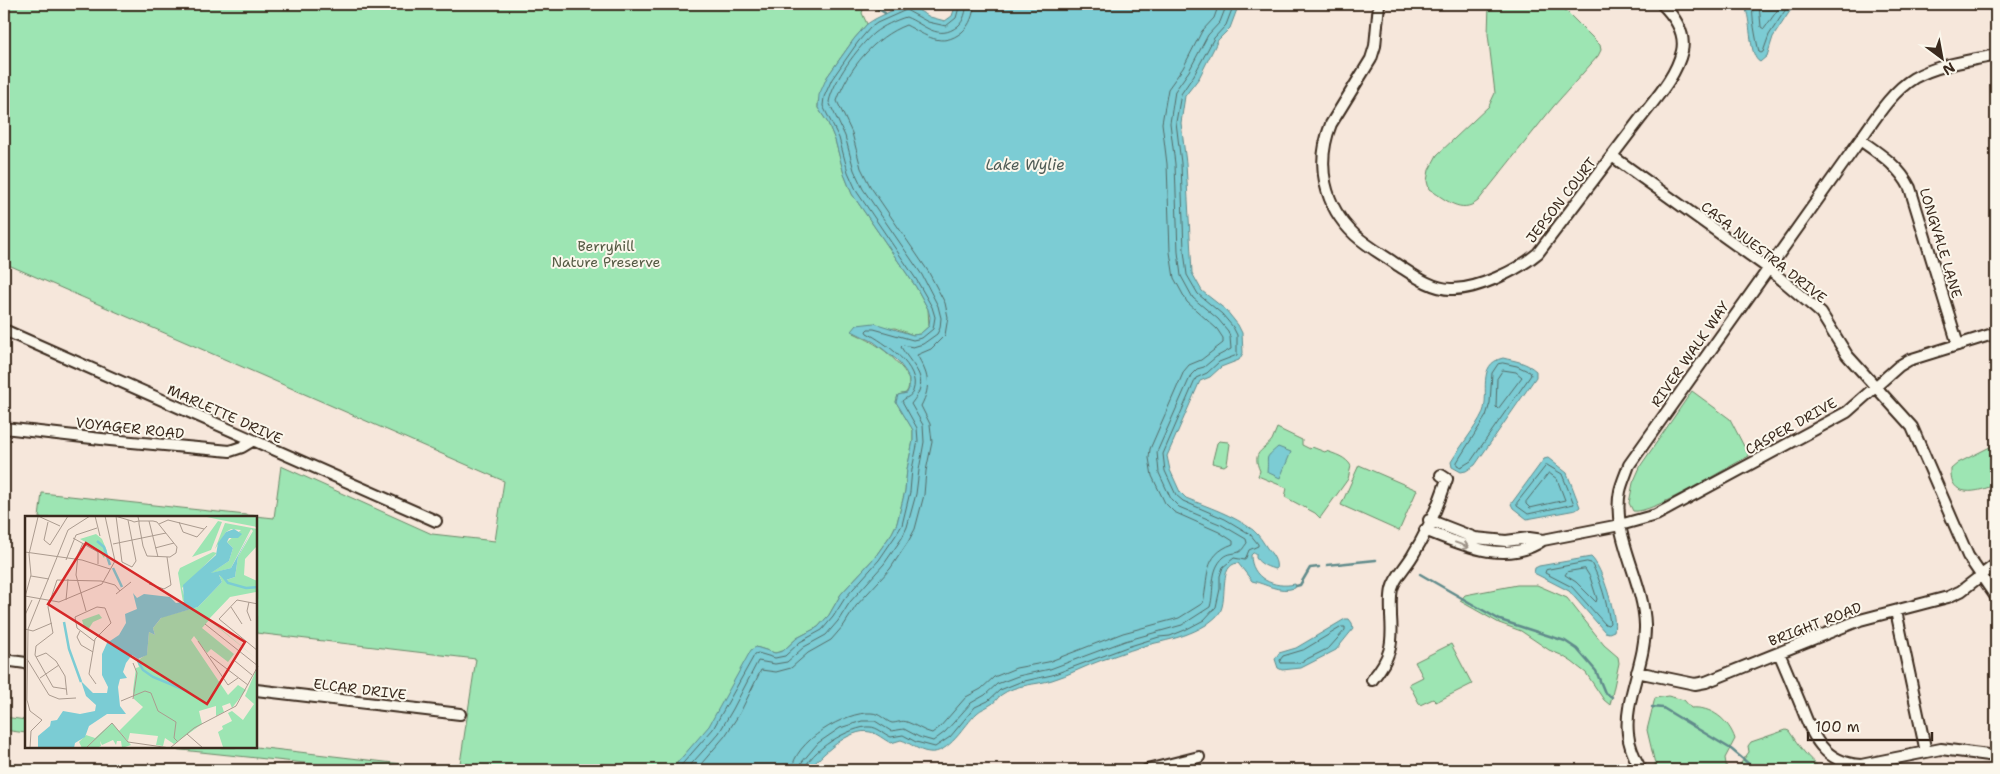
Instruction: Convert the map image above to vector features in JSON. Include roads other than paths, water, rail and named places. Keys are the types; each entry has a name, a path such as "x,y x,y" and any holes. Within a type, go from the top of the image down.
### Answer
{"street":[{"name":"JEPSON COURT","path":"1379,4 1375,46 1371,59 1331,124 1327,134 1322,159 1323,177 1331,204 1343,223 1356,236 1433,286 1451,289 1463,288 1515,270 1538,254 1612,156 1677,67 1683,49 1681,35 1674,17 1662,4"},
{"path":"1995,4 1996,12"},
{"name":"RIVER WALK WAY","path":"1641,770 1632,751 1628,735 1629,709 1644,636 1644,614 1620,525 1620,491 1629,466 1768,268 1882,110 1896,94 1913,79 1937,68 1996,55"},
{"name":"LONGVALE LANE","path":"1860,140 1903,174 1910,188 1958,345"},
{"name":"CASA NUESTRA DRIVE","path":"1612,156 1768,268 1821,313 1841,347 1912,427 1968,556 1996,597"},
{"name":"MARLETTE DRIVE","path":"4,330 436,522"},
{"name":"CASPER DRIVE","path":"1427,525 1483,540 1506,541 1532,538 1543,540 1620,525 1656,515 1847,412 1909,360 1996,333"},
{"name":"VOYAGER ROAD","path":"4,428 230,451 252,441"},
{"path":"1372,680 1382,668 1390,651 1392,586 1412,557 1447,481 1441,475"},
{"name":"BRIGHT ROAD","path":"1637,672 1695,684 1706,682 1860,620 1948,597 1962,591 1996,564"},
{"path":"1896,611 1926,752"},
{"path":"1779,652 1812,732 1822,747 1836,758 1861,765 1941,749 1996,756"},
{"path":"4,660 25,663"},
{"name":"ELCAR DRIVE","path":"258,690 460,714"},
{"path":"1148,770 1199,757"}],"water":[{"name":"Lake Wylie","path":"956,4 1239,4 1230,28 1218,40 1199,78 1185,96 1181,123 1186,163 1192,273 1202,291 1226,310 1238,325 1242,333 1243,353 1239,360 1221,367 1210,377 1200,381 1167,456 1170,470 1180,492 1186,498 1237,520 1259,536 1274,558 1276,569 1260,562 1256,558 1256,553 1253,553 1251,555 1252,563 1259,576 1279,585 1295,584 1296,586 1289,589 1273,588 1252,581 1238,563 1232,565 1228,570 1224,583 1220,612 1206,625 1184,635 1096,662 1046,682 1007,691 972,718 950,744 936,752 921,750 901,740 891,743 873,733 862,732 845,738 836,744 820,757 809,770 671,770 709,726 751,650 756,647 775,653 783,651 797,638 818,627 829,615 841,594 875,557 897,523 905,491 913,430 896,402 898,395 907,393 909,380 906,372 897,360 874,342 852,331 857,325 874,323 913,335 920,334 929,326 930,317 928,309 916,287 852,194 844,174 835,140 828,123 818,108 819,95 827,77 867,24 901,6 909,5 930,17 945,21 952,16"},
{"path":"1750,4 1790,4 1792,8 1773,37 1767,56 1760,62 1756,59 1752,47 1746,10"},
{"path":"1503,358 1528,366 1536,371 1536,377 1475,465 1461,472 1452,467 1451,462 1483,412 1485,405 1485,380 1489,366"},
{"path":"1278,447 1291,452 1280,478 1267,472 1268,458"},
{"path":"1548,458 1567,473 1580,507 1576,510 1527,519 1513,508 1511,504 1544,459"},
{"path":"1591,557 1604,581 1614,615 1614,631 1609,633 1605,632 1569,591 1534,573 1535,568 1539,566"},
{"path":"1345,619 1349,619 1353,629 1336,650 1301,668 1282,670 1278,668 1275,659 1279,653 1296,648"}],"waterway":[{"path":"249,4 266,6 289,4"},
{"path":"870,4 885,13"},
{"path":"1327,565 1376,560"},
{"path":"1296,586 1300,585 1310,568 1319,567"},
{"path":"1420,574 1500,620 1565,641 1577,649 1596,671 1605,693 1612,697"},
{"path":"1652,707 1663,708 1731,749 1756,770"}],"park label":[{"name":"Berryhill Nature Preserve","path":"606,254"}]}
